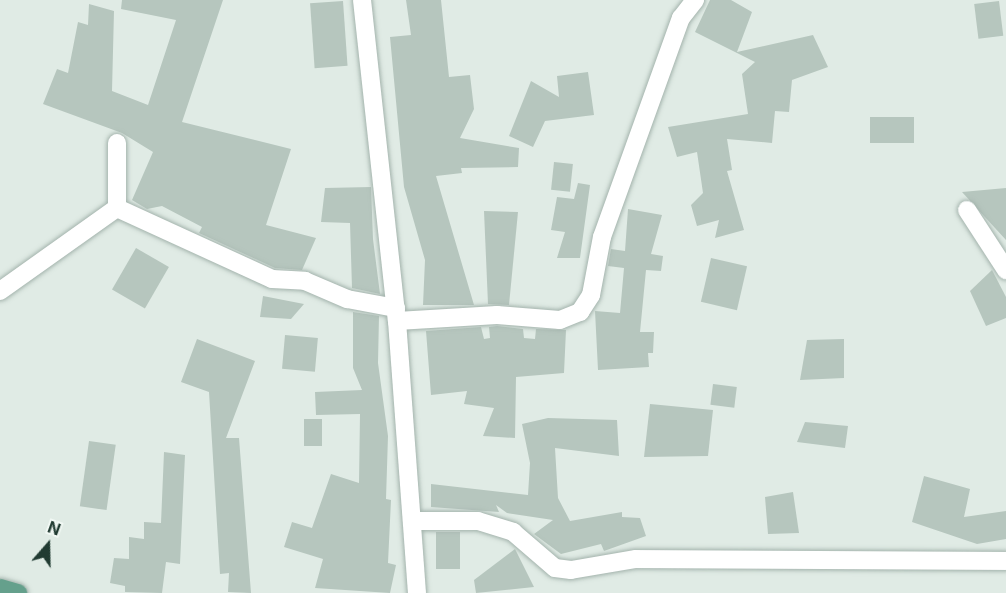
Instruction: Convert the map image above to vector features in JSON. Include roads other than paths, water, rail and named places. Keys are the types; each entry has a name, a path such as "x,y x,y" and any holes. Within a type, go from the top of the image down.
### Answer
{"main road":[{"path":"0,588 18,593"}],"street":[{"path":"362,0 396,314 414,521 417,593"},
{"path":"117,208 272,279 305,281 347,299 396,314 497,315 560,320 580,312 591,294 602,237 681,18 695,0"},
{"path":"117,143 117,208"},
{"path":"0,291 117,208"},
{"path":"968,210 1006,270"},
{"path":"414,521 478,520 513,532 555,568 571,570 636,559 1006,561"}]}
